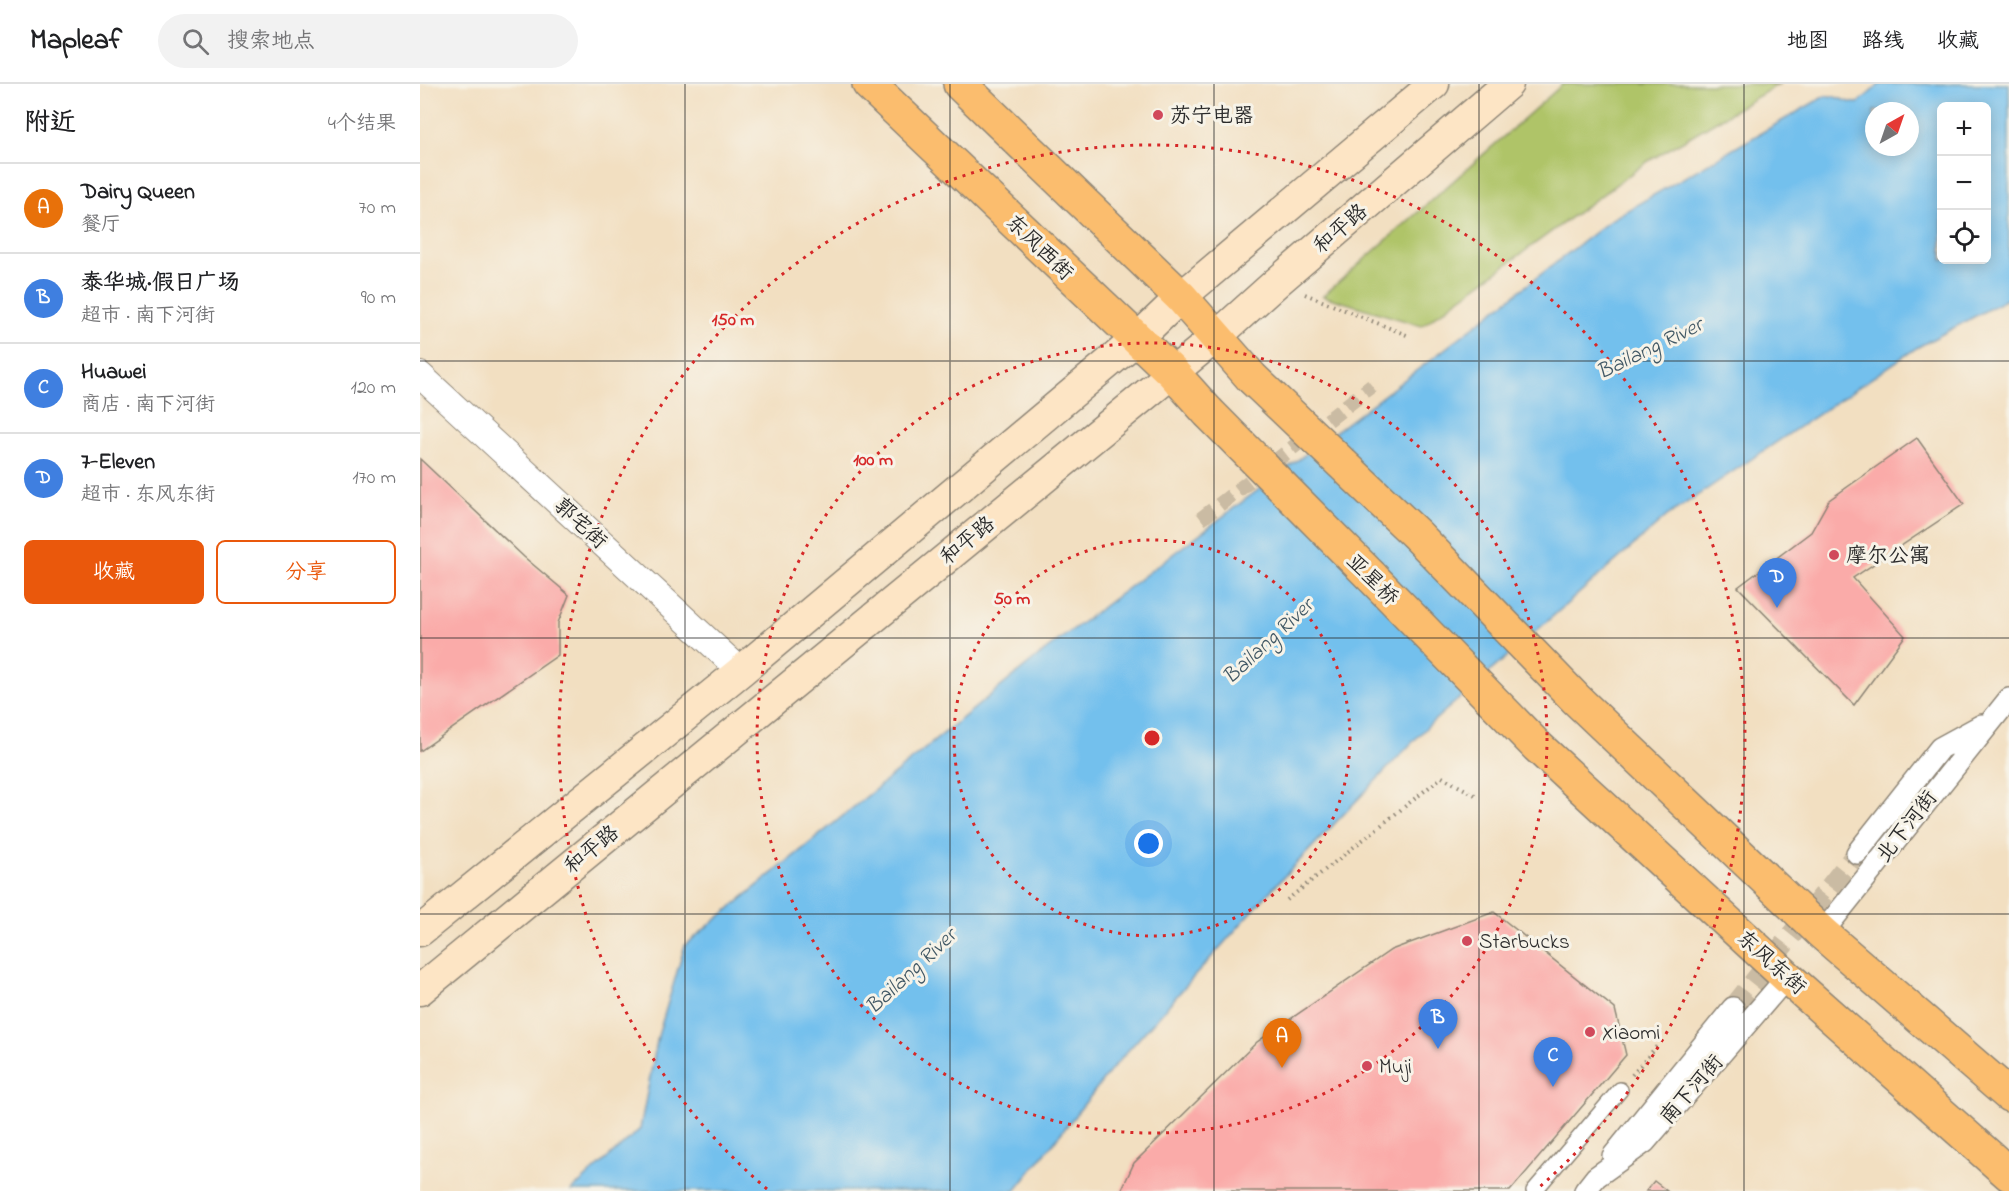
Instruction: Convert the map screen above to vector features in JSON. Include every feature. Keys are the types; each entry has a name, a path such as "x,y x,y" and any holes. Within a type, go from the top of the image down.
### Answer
{"main road":[{"name":"东风西街","path":"869,84 1172,372 1208,412"},
{"path":"960,84 1181,297 1252,378 1416,535 1576,699 1822,933 2009,1095"},
{"name":"和平路","path":"420,931 741,671 1137,339 1181,297 1434,84"},
{"name":"和平路","path":"420,990 1216,337 1508,84"},
{"name":"亚星桥","path":"1208,412 1537,746"},
{"name":"东风东街","path":"1537,746 1787,977 2009,1174"}],"street":[{"name":"郭宅街","path":"420,375 741,671"},
{"name":"北下河街","path":"1822,933 2009,699"},
{"name":"北下河街","path":"1857,853 1940,748 1990,720"},
{"name":"南下河街","path":"1591,1184 1646,1142 1787,977"},
{"path":"1591,1184 1734,1008"},
{"path":"1534,1191 1620,1090"}],"path":[{"path":"1276,283 1409,336"},
{"path":"1287,900 1442,777 1475,795"},
{"path":"1620,1090 1656,1046"}],"green space":[{"path":"1563,84 1779,84 1647,162 1422,326 1323,296"}],"water":[{"name":"Bailang River","path":"1880,84 2009,84 2009,298 1918,347 1667,516 1428,726 1274,887 1116,1064 1015,1191 571,1191 640,1129 658,1036 685,945 1047,649 1437,355 1612,219 1825,96 1833,96 1858,103"}],"building":[{"name":"摩尔公寓","path":"1917,438 1964,504 1853,578 1905,636 1854,705 1738,587 1811,532 1829,500"},
{"path":"420,459 524,557 569,595 558,623 558,655 420,751"},
{"path":"1494,912 1615,1009 1626,1055 1510,1191 1121,1191 1134,1163 1257,1042 1391,950"},
{"path":"1654,1181 1667,1191 1646,1191"}],"tunnel":[{"path":"1201,519 1372,386"},
{"path":"1733,1008 1857,853"}],"place":[{"name":"苏宁电器","path":"1158,115"},
{"name":"摩尔公寓","path":"1834,555"},
{"name":"7-Eleven","path":"1777,608"},
{"name":"Starbucks","path":"1467,941"},
{"name":"Xiaomi","path":"1590,1032"},
{"name":"泰华城·假日广场","path":"1438,1049"},
{"name":"Muji","path":"1367,1066"},
{"name":"Dairy Queen","path":"1282,1068"},
{"name":"Huawei","path":"1553,1087"}]}
